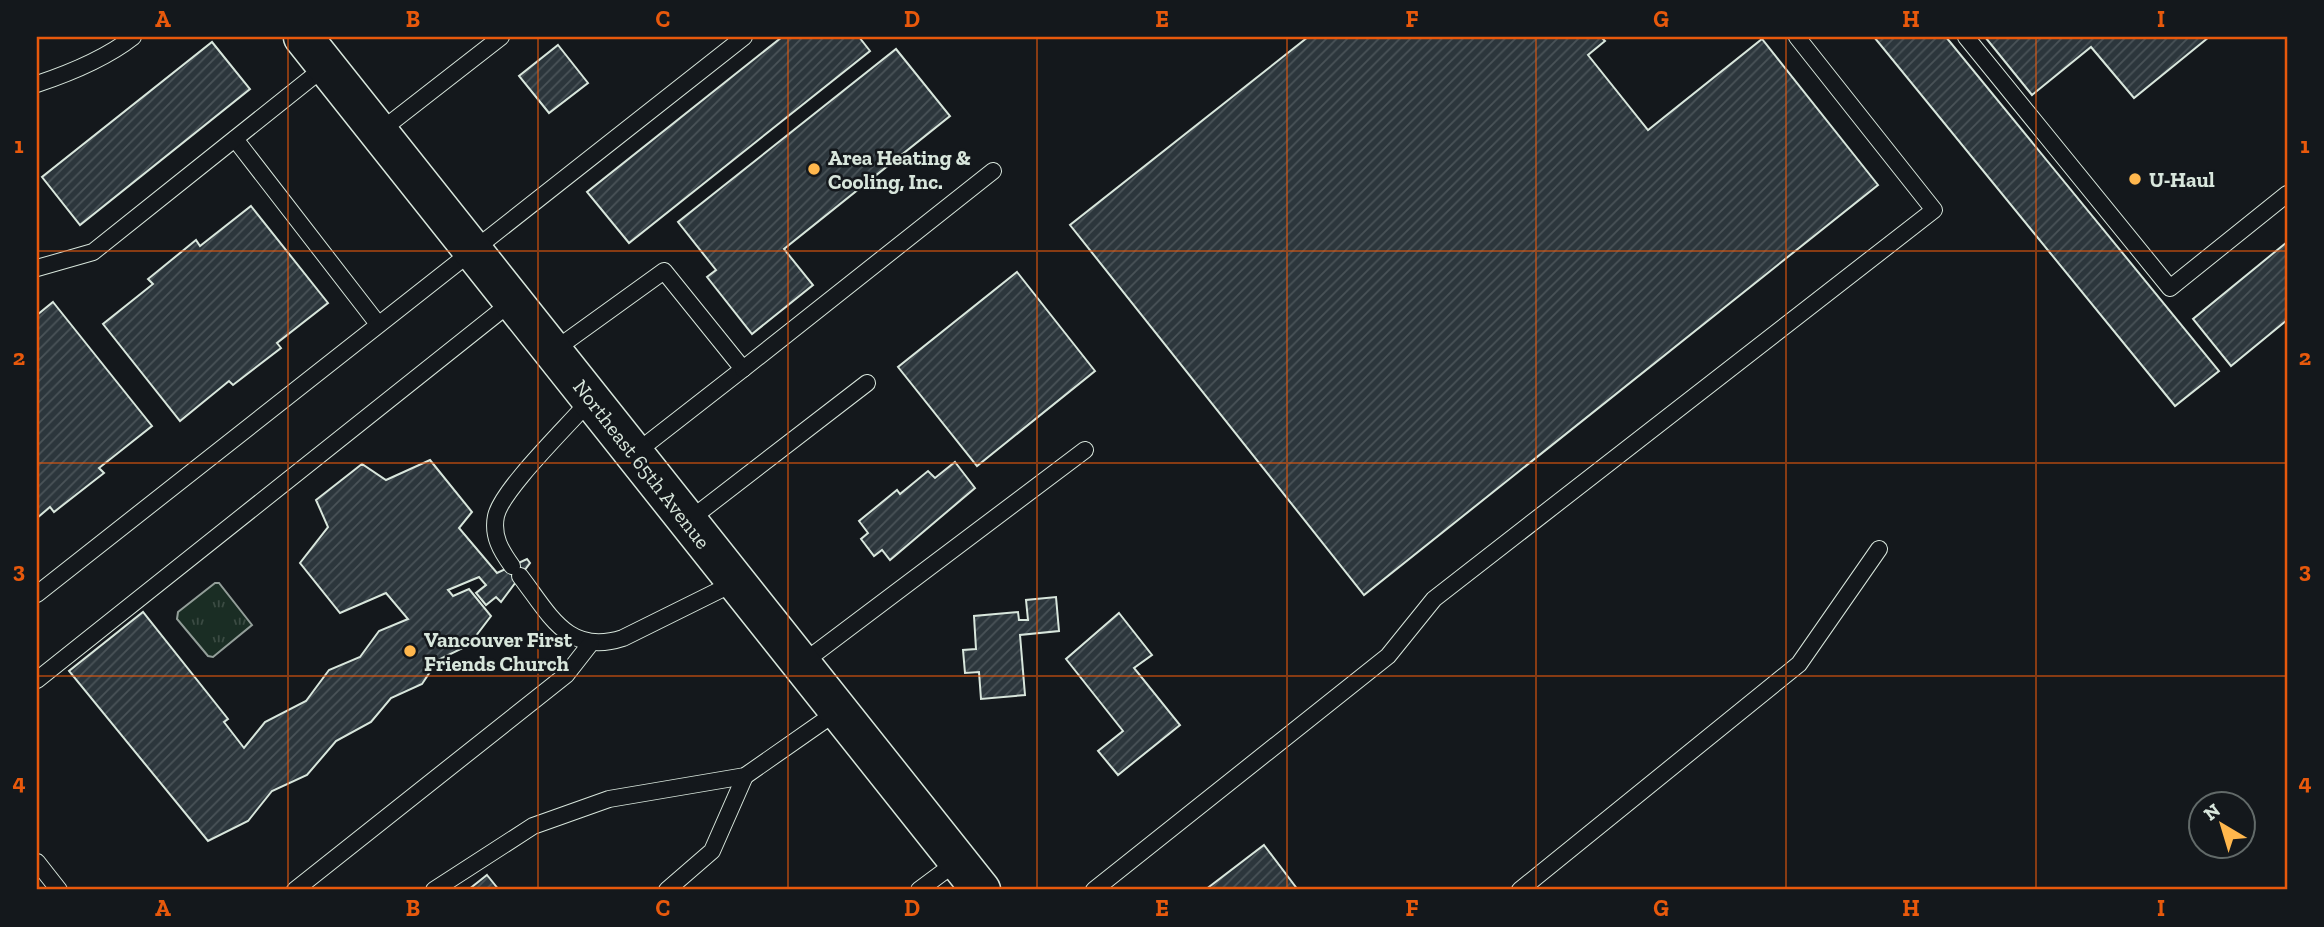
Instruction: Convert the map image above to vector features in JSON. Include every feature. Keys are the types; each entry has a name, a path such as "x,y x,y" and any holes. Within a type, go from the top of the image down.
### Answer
{"street":[{"name":"Northeast 65th Avenue","path":"315,51 969,876"}],"lane":[{"path":"37,84 61,76 117,49 133,37"},
{"path":"379,132 501,37"},
{"path":"37,594 744,37"},
{"path":"1094,890 1388,656 1434,599 1934,210 1797,37"},
{"path":"1966,37 2170,288 2287,194"},
{"path":"37,268 93,252 235,139 315,51"},
{"path":"235,139 378,324"},
{"path":"634,454 993,171"},
{"path":"553,351 664,271 743,369"},
{"path":"37,680 513,301"},
{"path":"688,522 867,383"},
{"path":"591,399 501,504 495,531 498,544 516,571 561,629 591,643 608,643 736,582"},
{"path":"801,664 1085,450"},
{"path":"1520,890 1799,664 1879,549"},
{"path":"295,890 566,675 591,643"},
{"path":"434,890 533,826 609,799 745,776 838,711"},
{"path":"667,890 712,851 745,776"},
{"path":"37,862 59,890"},
{"path":"919,890 969,876"}],"green space":[{"path":"215,583 219,583 252,625 213,657 208,656 177,619 178,612"}],"building":[{"path":"782,37 859,37 870,51 629,243 587,192"},
{"path":"1308,37 1601,37 1605,41 1588,55 1648,130 1762,39 1878,185 1364,595 1070,225"},
{"path":"1874,37 1946,37 2219,371 2175,406"},
{"path":"1985,37 2209,37 2134,98 2091,47 2032,95"},
{"path":"212,42 250,89 80,225 42,177"},
{"path":"558,45 588,83 549,113 519,76"},
{"name":"Area Heating & Cooling, Inc.","path":"896,49 950,116 784,249 813,285 752,334 707,277 716,270 678,222"},
{"path":"251,206 328,303 277,343 281,348 233,385 229,381 180,421 103,324 153,284 148,279 196,240 200,246"},
{"path":"2287,242 2287,320 2231,366 2193,319"},
{"path":"1017,272 1095,371 977,466 898,367"},
{"path":"53,302 152,426 99,468 104,473 54,512 50,507 37,518 37,315"},
{"name":"Vancouver First Friends Church","path":"430,460 472,512 459,528 497,573 527,559 530,563 501,602 496,597 486,605 476,593 486,585 479,577 448,590 453,596 469,589 491,616 469,645 438,660 422,684 391,698 371,722 336,741 307,775 272,791 248,821 208,841 69,671 143,612 228,719 224,722 244,748 265,722 306,701 329,670 360,657 379,631 408,619 386,593 340,613 300,563 328,527 316,500 362,464 386,480"},
{"path":"955,462 975,488 890,560 882,550 874,556 861,539 868,533 859,521 897,490 900,494 928,471 935,478"},
{"path":"1056,597 1059,631 1020,635 1025,695 981,699 979,672 965,673 963,650 976,649 974,616 1018,612 1019,620 1028,620 1026,600"},
{"path":"1119,613 1152,655 1134,668 1180,725 1118,775 1098,751 1123,731 1066,659"},
{"path":"1264,845 1298,890 1205,890"},
{"path":"487,875 499,890 468,890"}],"place":[{"name":"Area Heating & Cooling, Inc.","path":"814,169"},
{"name":"U-Haul","path":"2135,179"},
{"name":"Vancouver First Friends Church","path":"410,651"}]}
